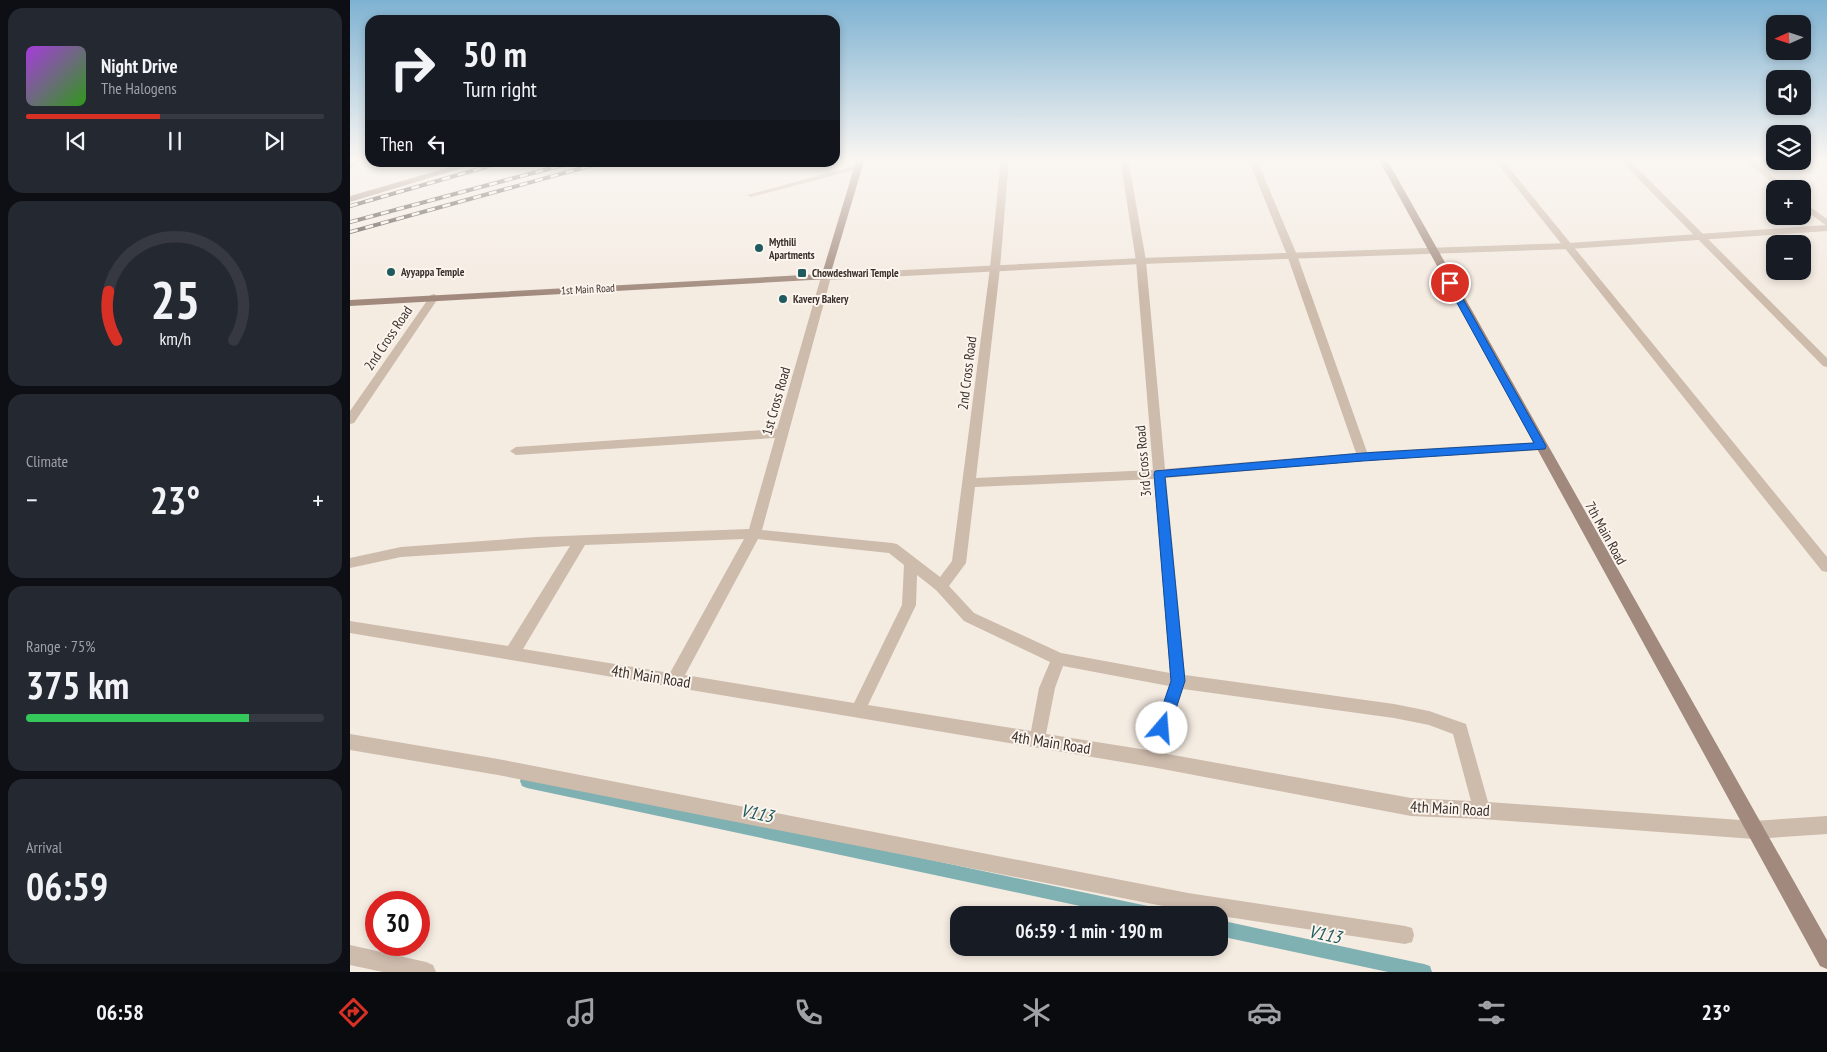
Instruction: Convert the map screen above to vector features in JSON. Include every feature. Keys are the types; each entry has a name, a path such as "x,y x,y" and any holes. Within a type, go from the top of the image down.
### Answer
{"main road":[{"path":"826,278 847,203"},
{"name":"7th Main Road","path":"1407,203 1827,959"},
{"name":"1st Main Road","path":"350,303 434,297 826,278"}],"street":[{"name":"2nd Cross Road","path":"941,586 958,563 995,268 1001,203"},
{"name":"3rd Cross Road","path":"1131,203 1141,261 1178,681 1152,759"},
{"path":"1271,203 1292,255 1363,457"},
{"path":"1534,203 1827,567"},
{"path":"1667,203 1827,364"},
{"path":"1811,211 1827,223"},
{"path":"826,278 1141,261 1569,246 1827,228"},
{"name":"1st Cross Road","path":"674,680 754,534 826,278"},
{"name":"2nd Cross Road","path":"350,420 434,297"},
{"path":"516,451 782,433"},
{"path":"968,483 1159,474 1363,457 1541,446"},
{"path":"350,563 402,552 581,540 754,534 892,548 941,586 969,617 1058,659 1178,681 1394,711 1429,718 1460,729 1482,810"},
{"path":"512,653 581,540"},
{"path":"858,710 909,605 911,563"},
{"name":"4th Main Road","path":"350,626 1152,759 1411,807 1482,810 1754,830 1827,825"},
{"path":"1037,740 1047,688 1058,659"},
{"path":"350,742 498,767 1188,902 1405,935"},
{"path":"350,955 426,972"}],"waterway":[{"name":"V113","path":"527,781 1115,906"},
{"name":"V113","path":"1228,930 1424,972"}],"railway":[{"path":"350,206 359,203"},
{"path":"350,222 420,203"},
{"path":"350,232 454,203"}],"place":[{"name":"Mythili Apartments","path":"759,248"},
{"name":"Ayyappa Temple","path":"391,272"},
{"name":"Chowdeshwari Temple","path":"802,273"},
{"name":"Kavery Bakery","path":"783,299"}],"route":[{"path":"1162,728 1178,681 1159,474 1363,457 1541,446 1450,283"}]}
